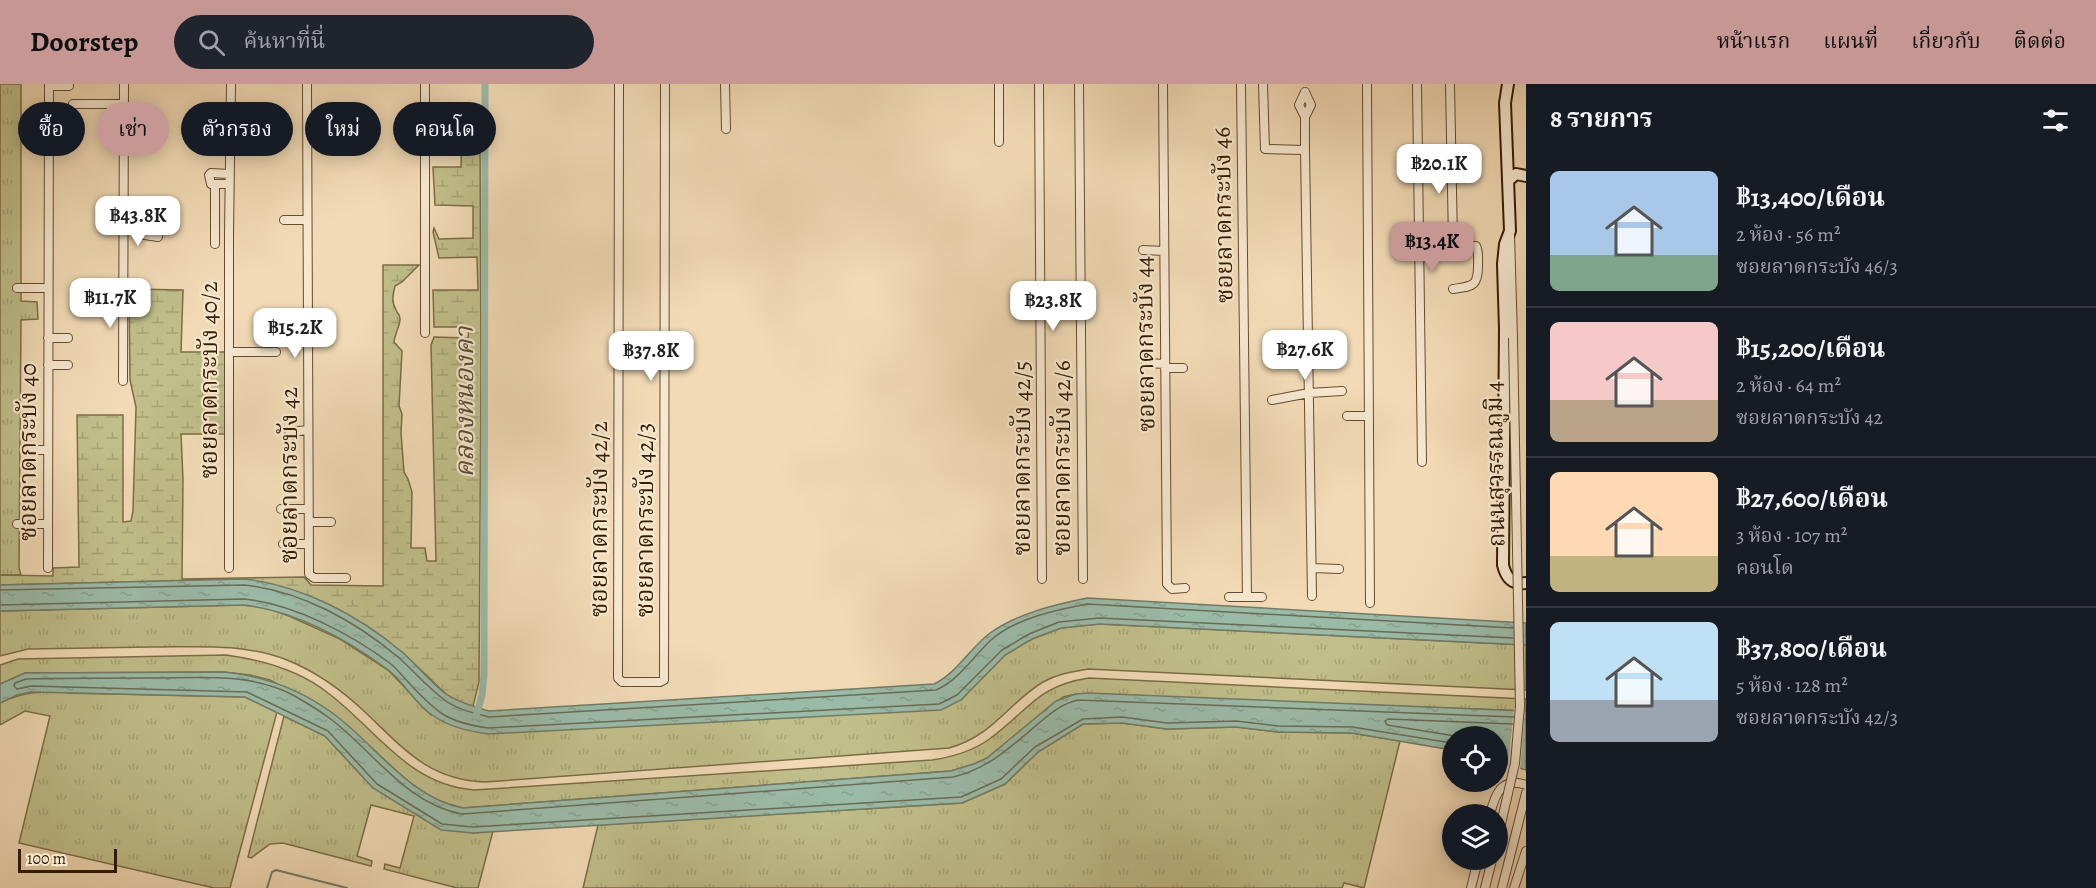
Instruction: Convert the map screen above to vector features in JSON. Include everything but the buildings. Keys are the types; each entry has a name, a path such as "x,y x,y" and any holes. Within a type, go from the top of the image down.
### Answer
{"street":[{"path":"123,102 124,84"},
{"name":"ซอยลาดกระบัง 40/2","path":"229,568 231,84"},
{"name":"ซอยลาดกระบัง 42","path":"307,84 309,576 345,578"},
{"path":"425,84 425,333"},
{"name":"ซอยลาดกระบัง 42/2","path":"619,84 618,678 622,682 640,681"},
{"name":"ซอยลาดกระบัง 42/3","path":"640,681 660,682 664,680 665,84"},
{"path":"725,84 726,129"},
{"path":"999,84 999,142"},
{"name":"ซอยลาดกระบัง 42/5","path":"1039,84 1042,579"},
{"name":"ซอยลาดกระบัง 42/6","path":"1079,84 1083,579"},
{"name":"ซอยลาดกระบัง 44","path":"1163,84 1167,584 1172,589 1185,588"},
{"name":"ซอยลาดกระบัง 46","path":"1241,84 1247,597"},
{"path":"1263,84 1265,149 1305,150"},
{"path":"1367,84 1370,603"},
{"path":"1417,84 1422,462"},
{"path":"1450,84 1453,242 1456,245 1476,246 1478,250 1476,282 1453,289"},
{"path":"1502,84 1505,103"},
{"name":"ถนนสุวรรณภูมิ 4","path":"1506,804 1515,763 1520,706 1513,338 1505,103 1508,84"},
{"path":"49,85 69,86"},
{"name":"ซอยลาดกระบัง 40","path":"48,568 49,85"},
{"path":"1305,88 1311,105 1305,117"},
{"path":"1305,88 1299,105 1305,117 1312,596"},
{"path":"123,156 123,381"},
{"path":"229,184 209,183 209,174 230,174"},
{"path":"1509,180 1516,174 1526,176"},
{"path":"214,184 214,244"},
{"path":"284,220 308,220"},
{"path":"123,226 130,227 138,234 158,237"},
{"path":"1510,231 1505,244 1503,264 1505,329 1503,565 1509,579 1526,583"},
{"path":"1143,250 1164,250"},
{"path":"17,288 48,288"},
{"path":"48,338 68,338"},
{"path":"229,352 276,352"},
{"path":"1146,363 1183,368"},
{"path":"48,365 68,365"},
{"path":"1272,400 1309,393 1342,391"},
{"path":"1347,416 1369,416"},
{"path":"288,440 292,431 308,430"},
{"path":"26,450 48,450"},
{"path":"281,509 308,508"},
{"path":"309,522 331,522"},
{"path":"17,524 48,524"},
{"path":"284,544 309,544"},
{"path":"1312,568 1339,568"},
{"path":"1229,597 1262,597"},
{"path":"1493,804 1502,787 1516,783 1526,785"},
{"path":"1502,886 1526,793"},
{"path":"1514,888 1526,851"},
{"path":"1471,888 1476,870"}],"green space":[{"path":"0,84 21,84 21,102 18,102 18,156 21,156 21,301 37,302 38,319 21,320 19,568 21,575 0,575"},
{"path":"461,156 480,156 479,682 473,706 447,695 402,652 245,579 0,585 0,575 53,576 53,568 79,567 77,415 123,415 123,522 131,521 136,407 130,380 129,289 183,290 181,352 227,352 228,434 181,434 182,579 304,577 311,585 383,586 383,265 419,265 395,286 393,301 400,319 394,342 402,351 399,406 402,414 404,472 412,492 411,548 425,548 427,561 436,561 431,345 434,337 468,338 469,327 434,327 433,290 478,290 477,257 439,258 434,228 439,239 473,238 473,206 435,205 433,167 461,167"},
{"path":"244,605 266,608 289,616 340,639 388,670 431,715 961,700 1005,655 1032,639 1061,628 1100,624 1526,645 1526,690 1088,669 1048,679 1030,691 978,735 949,748 485,782 465,780 433,769 406,750 339,690 309,670 271,655 237,648 186,647 28,649 0,656 0,611"},
{"path":"226,655 280,667 305,678 345,707 411,767 451,786 474,790 939,759 982,744 1002,730 1033,702 1056,687 1089,678 1526,699 1526,711 1076,694 1063,697 987,758 951,771 463,808 437,801 409,782 332,713 270,680 224,672 25,673 0,684 0,665 18,659"},
{"path":"68,691 68,693 245,697 277,712 230,888 214,888 19,843 50,716 25,711 0,725 0,703 26,694"},
{"path":"284,716 325,736 373,788 473,833 493,831 478,888 457,888 384,869 385,864 400,868 414,816 371,805 357,856 372,861 371,866 283,843 270,844 251,858 248,857"},
{"path":"1122,723 1167,729 1236,727 1278,732 1352,733 1400,741 1364,888 1344,883 1342,888 583,888 598,825 962,803 1005,784 1038,752 1083,724"}],"water":[{"path":"245,579 309,595 348,614 402,652 446,694 461,702 489,711 934,684 950,674 983,639 1001,626 1037,611 1087,598 1526,623 1526,645 1100,624 1061,628 1032,639 1005,655 961,700 941,710 488,734 445,723 426,710 393,674 355,647 301,620 263,608 244,605 0,611 0,585"},
{"path":"224,672 280,684 306,696 331,712 392,768 425,793 463,808 951,771 987,758 1056,701 1076,694 1088,693 1526,711 1526,770 1508,764 1508,726 1442,726 1442,748 1352,733 1278,732 1236,727 1167,729 1122,723 1083,724 1038,752 1005,784 962,803 473,833 441,830 373,788 325,736 245,697 31,692 17,695 0,703 0,684 25,673"}],"pier":[{"path":"1514,708 1525,708 1520,771 1508,767"}],"waterway":[{"name":"คลองหนองคา","path":"476,716 482,695 484,675 485,84"},
{"path":"267,888 272,872 276,870 347,888"}]}
